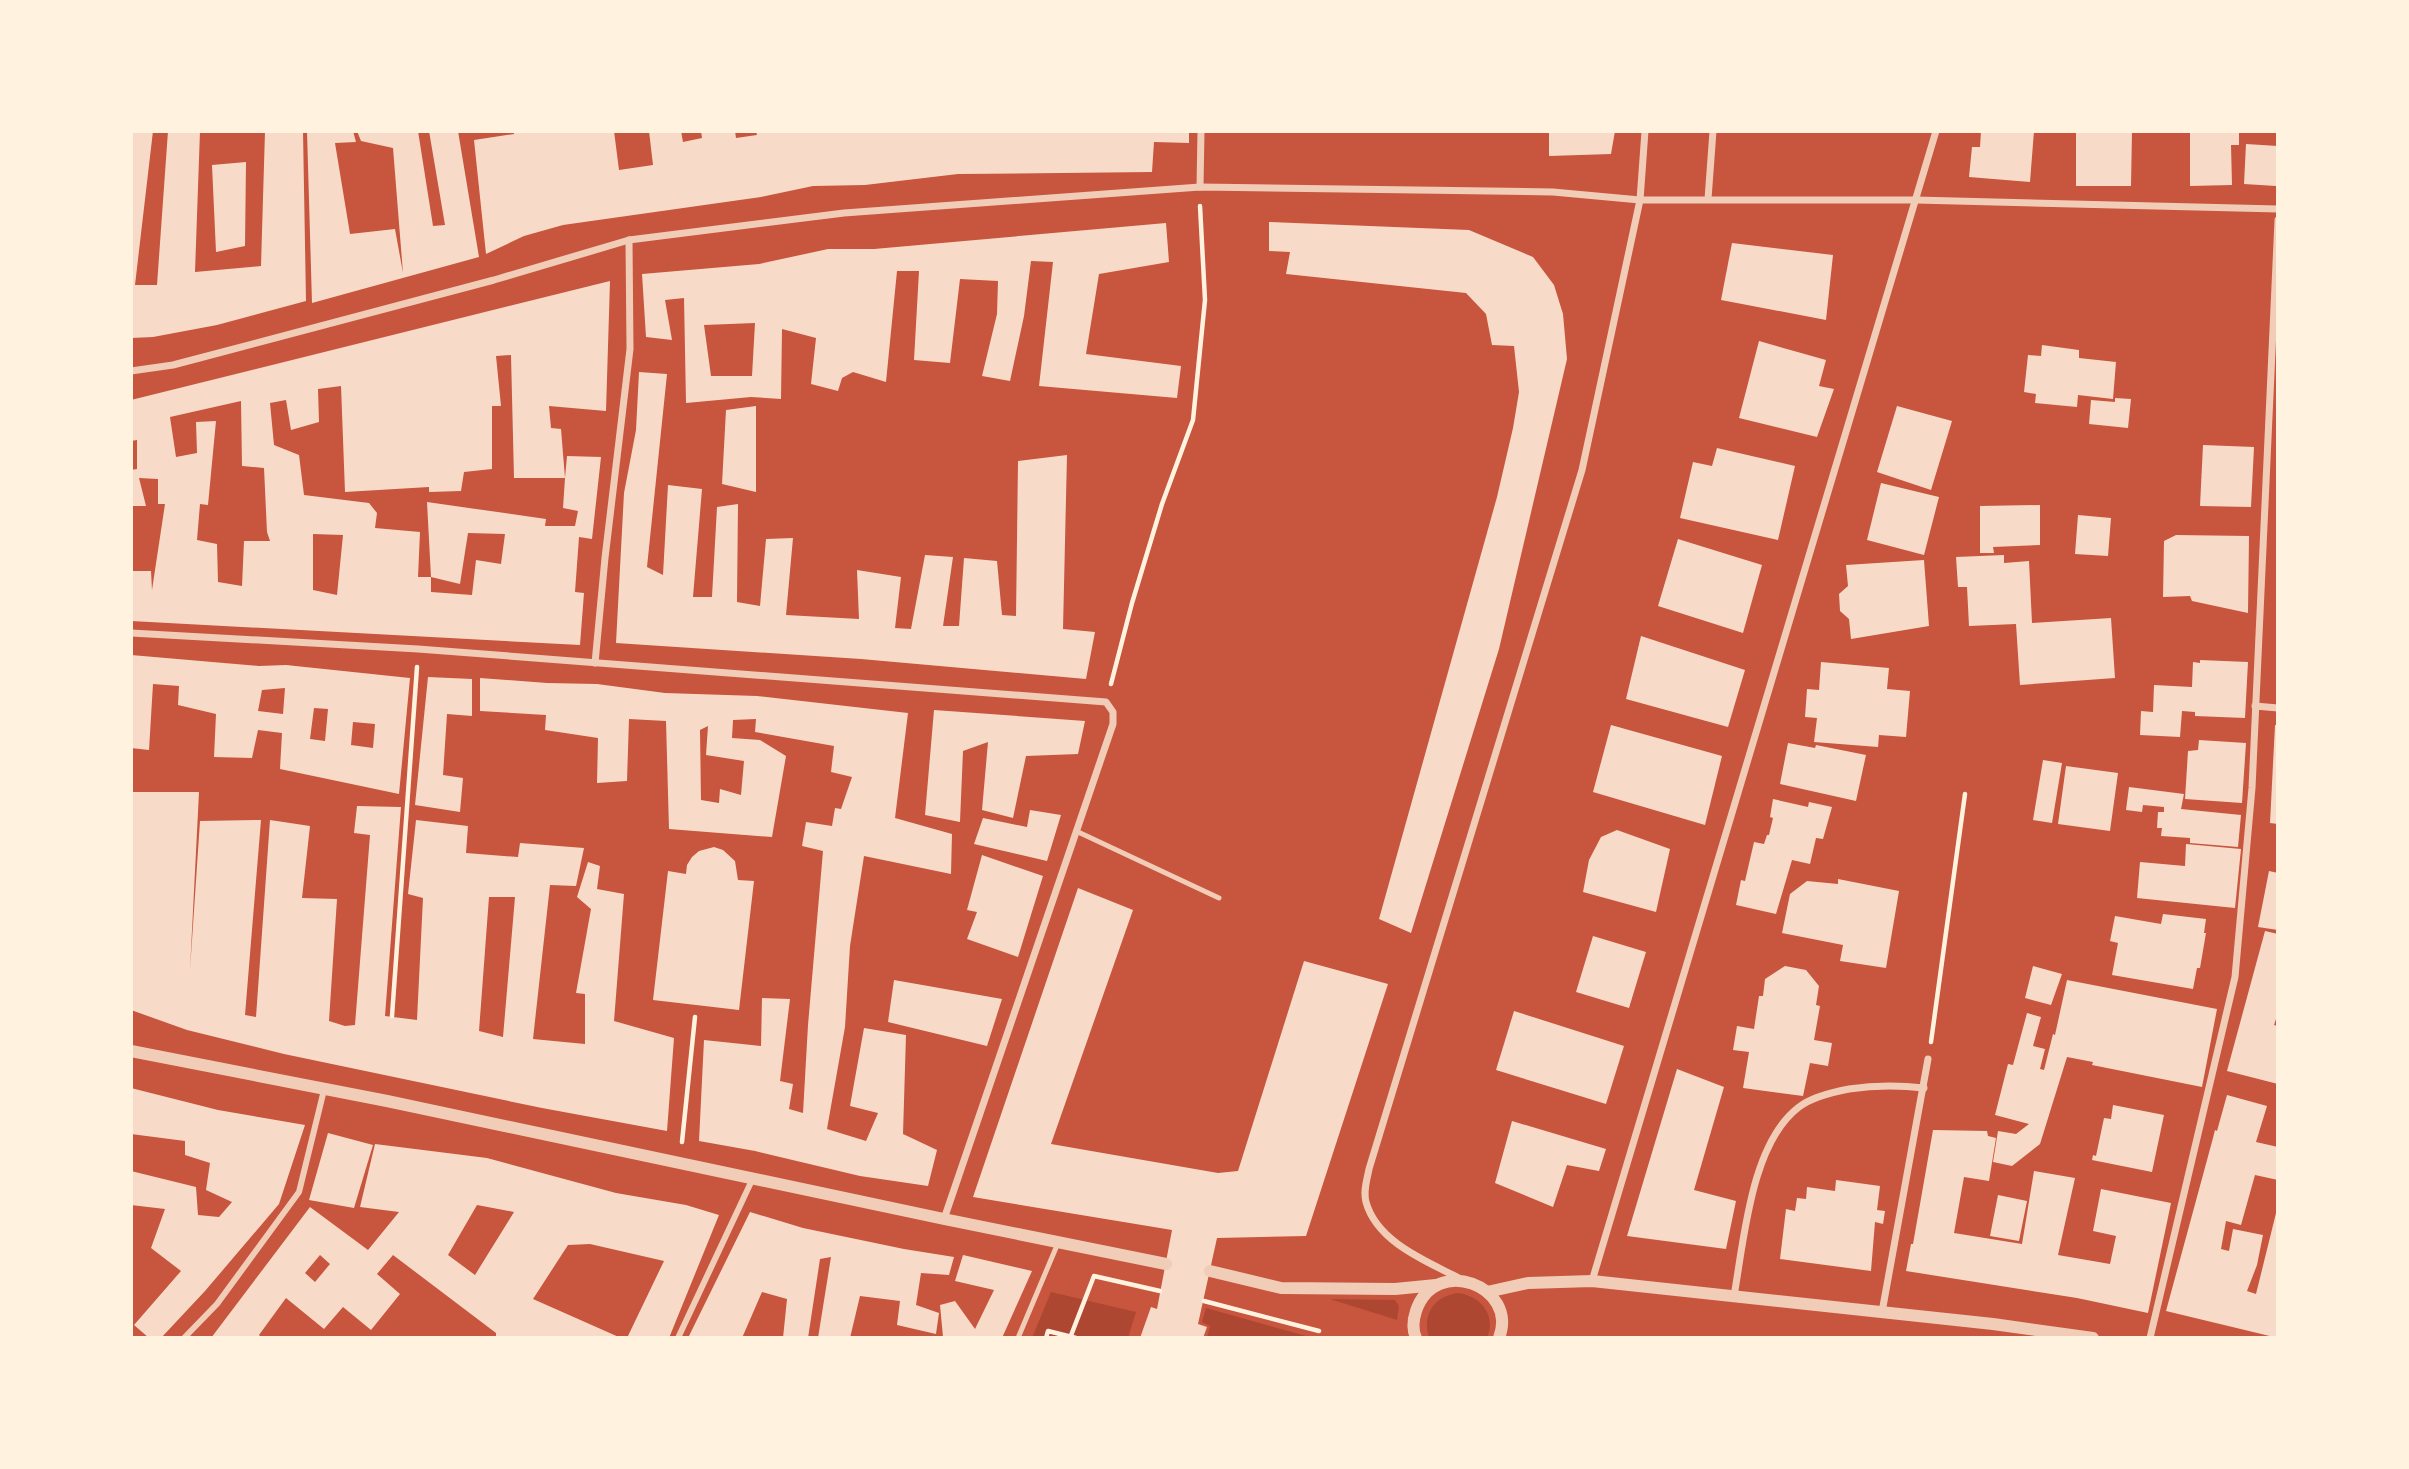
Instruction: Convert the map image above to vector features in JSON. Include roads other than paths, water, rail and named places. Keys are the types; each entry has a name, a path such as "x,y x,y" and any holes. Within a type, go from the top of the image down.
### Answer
{"street":[{"path":"1200,187 1201,131"},
{"path":"1499,1338 1501,1318 1497,1304 1487,1292 1404,1248 1380,1227 1366,1200 1365,1188 1582,470 1640,200 1645,131"},
{"path":"1708,200 1713,131"},
{"path":"1592,1280 1936,131"},
{"path":"131,371 186,362 494,280 629,240 844,213 1200,187 1553,192 1640,200 1916,200 2278,209"},
{"path":"2150,1338 2235,977 2251,802 2278,220"},
{"path":"595,663 630,349 629,240"},
{"path":"131,633 418,649 1107,702 1113,712 1113,724 944,1219"},
{"path":"2255,706 2278,708"},
{"path":"131,1051 1166,1264"},
{"path":"1882,1312 1928,1059"},
{"path":"1734,1296 1756,1177 1778,1129 1800,1106 1830,1093 1872,1085 1924,1088"},
{"path":"184,1338 217,1304 299,1192 324,1090"},
{"path":"678,1338 753,1178"},
{"path":"1210,1271 1281,1288 1395,1289 1436,1286"},
{"path":"1416,1338 1413,1318 1426,1293 1449,1281 1463,1280"},
{"path":"1487,1292 1528,1283 1592,1280 2093,1338"}],"lane":[{"path":"1076,831 1219,898"},
{"path":"1018,1338 1058,1243"}]}
